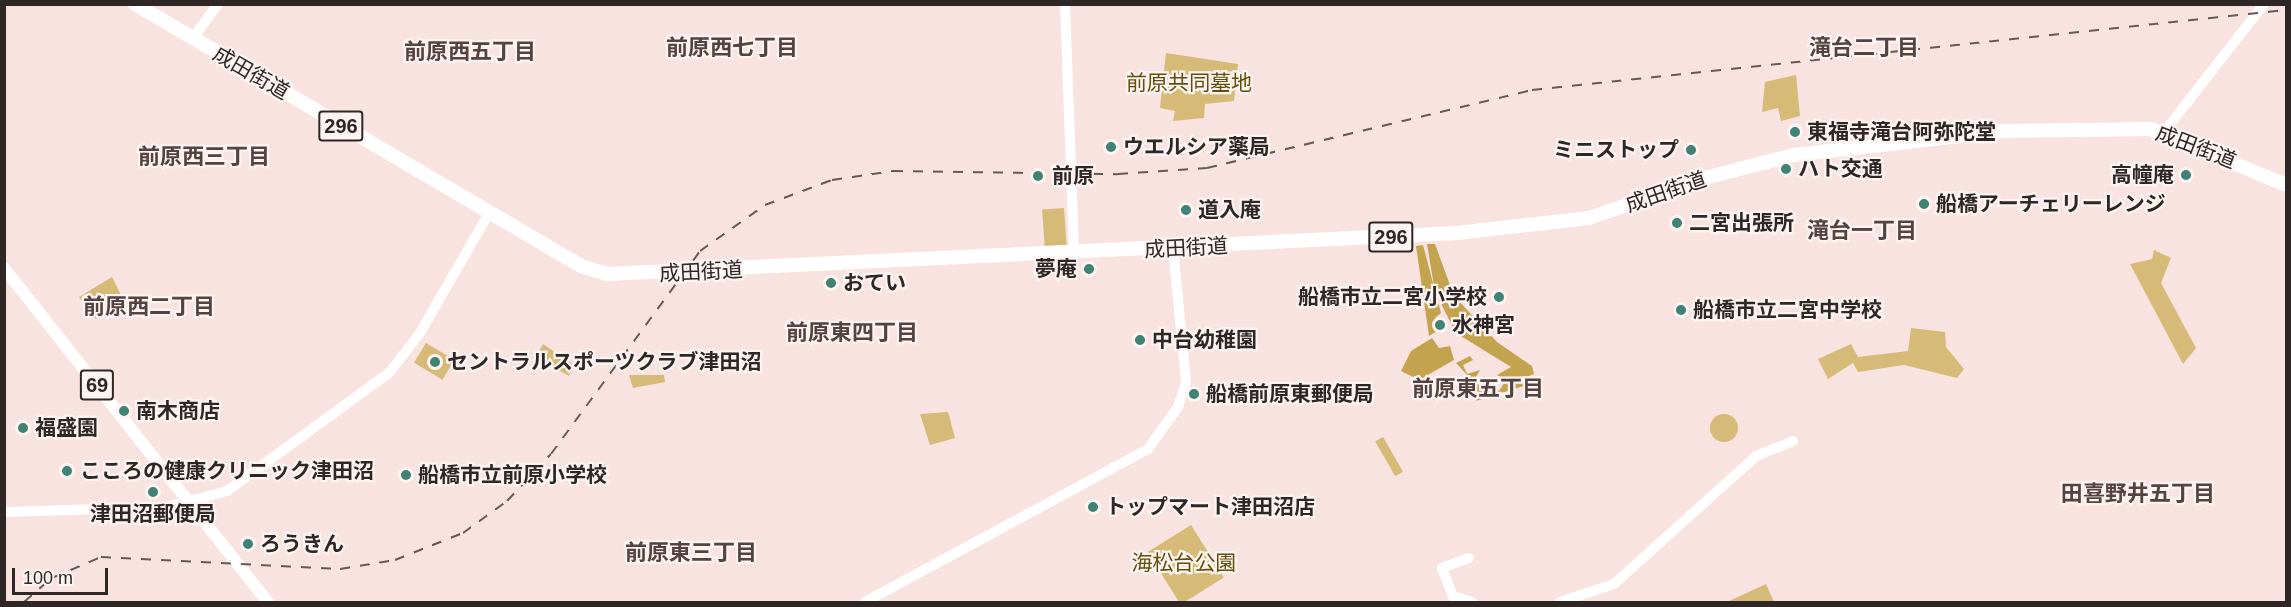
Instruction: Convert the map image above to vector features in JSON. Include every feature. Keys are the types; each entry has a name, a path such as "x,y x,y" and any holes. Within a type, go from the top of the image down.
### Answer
{"highway":[{"name":"成田街道","path":"135,4 581,266 618,275 1418,236 1589,218 1760,162 1880,142 2081,128 2164,132 2286,185"}],"main road":[{"name":"69","path":"4,268 268,603"}],"street":[{"path":"192,39 218,4"},
{"path":"1065,4 1074,254"},
{"path":"2164,132 2264,4"},
{"path":"4,512 188,504 238,484 389,373 420,333 489,213"},
{"path":"865,603 1148,449 1178,407 1186,382 1173,248"},
{"path":"1560,603 1614,584 1756,456 1793,441"},
{"path":"1469,558 1442,568 1453,596 1472,603"}],"green space":[{"name":"前原共同墓地","path":"1166,53 1238,64 1234,101 1205,104 1204,118 1173,121 1175,111 1160,108"},
{"path":"1796,75 1800,116 1781,121 1778,108 1762,112 1765,82"},
{"path":"1064,208 1067,249 1045,250 1042,210"},
{"path":"2154,250 2171,258 2161,283 2196,348 2183,364 2130,264 2152,259"},
{"path":"112,277 125,303 96,319 79,297"},
{"path":"1911,328 1945,332 1946,347 1964,369 1957,378 1904,365 1858,372 1853,363 1828,379 1818,359 1851,344 1858,357 1908,351"},
{"name":"セントラルスポーツクラブ津田沼","path":"426,343 454,360 442,380 414,363"},
{"path":"543,344 574,365 569,376 536,357"},
{"path":"629,375 664,375 665,382 633,388"},
{"path":"948,412 955,438 930,445 920,414"},
{"path":"1724,414 1734,418 1738,428 1734,438 1724,442 1714,438 1710,428 1714,418"},
{"path":"1383,437 1403,472 1395,476 1375,442"},
{"name":"海松台公園","path":"1191,525 1224,578 1185,602 1179,602 1148,552"},
{"path":"1766,584 1774,602 1729,602 1729,601"}],"shaded area":[{"path":"1427,244 1435,244 1454,296 1497,342 1532,366 1534,374 1524,378 1527,385 1476,401 1469,377 1456,363 1470,356 1473,360 1463,365 1467,374 1480,370 1473,382 1499,391 1506,380 1497,375 1511,367 1456,333 1435,292"},
{"path":"1423,245 1441,313 1435,318 1437,331 1429,336 1416,246"},
{"path":"1432,338 1439,348 1450,346 1454,360 1419,380 1401,371 1411,351"}],"railway":[{"path":"24,602 52,578 101,557 340,569 395,560 463,533 507,501 551,454 700,251 765,205 832,180 893,171 1118,174 1207,168 1532,90 2286,10"}],"place":[{"name":"東福寺滝台阿弥陀堂","path":"1795,132"},
{"name":"ウエルシア薬局","path":"1111,147"},
{"name":"ミニストップ","path":"1691,150"},
{"name":"ハト交通","path":"1786,169"},
{"name":"高幢庵","path":"2186,175"},
{"name":"前原","path":"1038,176"},
{"name":"船橋アーチェリーレンジ","path":"1924,204"},
{"name":"道入庵","path":"1186,210"},
{"name":"二宮出張所","path":"1677,223"},
{"name":"夢庵","path":"1089,269"},
{"name":"おてい","path":"831,283"},
{"name":"船橋市立二宮小学校","path":"1499,297"},
{"name":"船橋市立二宮中学校","path":"1681,310"},
{"name":"水神宮","path":"1440,325"},
{"name":"中台幼稚園","path":"1140,340"},
{"name":"セントラルスポーツクラブ津田沼","path":"435,362"},
{"name":"船橋前原東郵便局","path":"1194,394"},
{"name":"南木商店","path":"124,411"},
{"name":"福盛園","path":"23,428"},
{"name":"こころの健康クリニック津田沼","path":"67,471"},
{"name":"船橋市立前原小学校","path":"406,475"},
{"name":"津田沼郵便局","path":"153,492"},
{"name":"トップマート津田沼店","path":"1093,507"},
{"name":"ろうきん","path":"248,544"}],"district":[{"name":"前原西七丁目","path":"732,48"},
{"name":"滝台二丁目","path":"1864,48"},
{"name":"前原西五丁目","path":"470,52"},
{"name":"前原西三丁目","path":"204,157"},
{"name":"滝台一丁目","path":"1862,231"},
{"name":"前原西二丁目","path":"149,307"},
{"name":"前原東四丁目","path":"852,333"},
{"name":"前原東五丁目","path":"1478,389"},
{"name":"田喜野井五丁目","path":"2138,494"},
{"name":"前原東三丁目","path":"691,553"}]}
